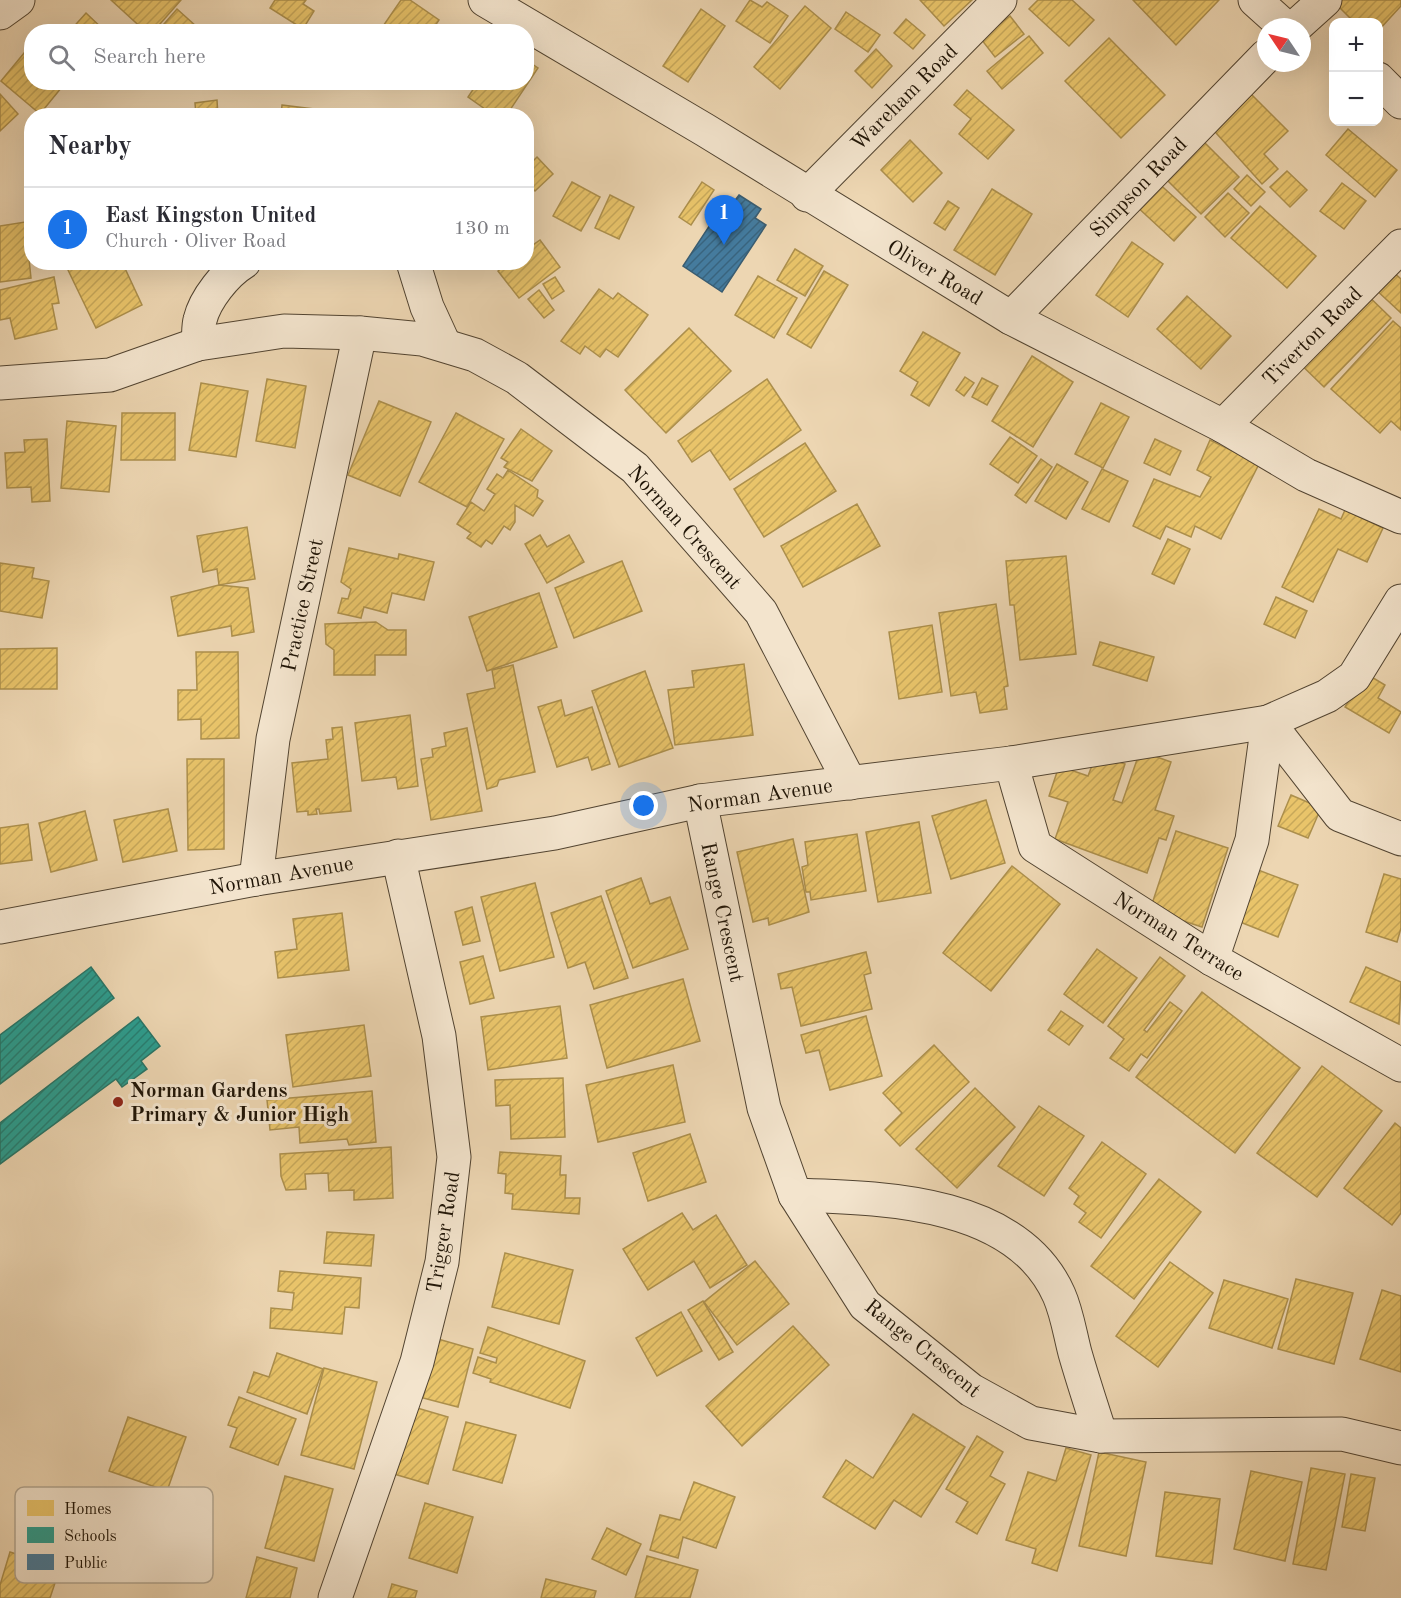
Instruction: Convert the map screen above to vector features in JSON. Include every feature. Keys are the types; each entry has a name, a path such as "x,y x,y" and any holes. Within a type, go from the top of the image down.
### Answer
{"street":[{"path":"0,13 18,0"},
{"name":"Wareham Road","path":"807,195 1000,0"},
{"path":"1255,0 1304,18"},
{"name":"Oliver Road","path":"492,2 529,24"},
{"name":"Oliver Road","path":"534,27 1011,318 1223,426 1306,475 1401,517"},
{"name":"Simpson Road","path":"1011,318 1257,65"},
{"path":"1383,84 1401,102"},
{"name":"Tiverton Road","path":"1223,426 1401,246"},
{"path":"198,344 200,319 214,292 233,270"},
{"path":"415,270 427,307 444,344"},
{"name":"Norman Crescent","path":"0,383 110,375 198,344 284,331 360,333 444,344 475,355 518,378 635,468 761,612 850,783"},
{"name":"Practice Street","path":"256,879 273,739 360,333"},
{"name":"Norman Avenue","path":"0,927 256,879 555,833 700,801 1011,763 1268,722 1327,696 1354,677 1401,601"},
{"path":"1268,722 1340,815 1401,839"},
{"path":"1212,959 1252,840 1268,722"},
{"name":"Norman Terrace","path":"1011,763 1035,846 1212,959 1401,1065"},
{"name":"Range Crescent","path":"700,801 764,1108 795,1195 864,1305 971,1390 1031,1423 1101,1436 1342,1434 1401,1448"},
{"name":"Trigger Road","path":"335,1598 417,1362 442,1262 454,1158 439,1036 398,856"},
{"path":"795,1195 875,1197 918,1204 982,1223 1011,1239 1041,1267 1059,1295 1101,1436"}],"building: Homes":[{"path":"111,0 181,0 160,24 137,24"},
{"path":"275,0 306,0 303,4 314,11 306,24 295,24 270,8"},
{"path":"401,0 410,0 439,20 436,24 384,24"},
{"path":"750,0 762,7 767,2 788,16 770,43 736,21"},
{"path":"920,0 972,0 944,26"},
{"path":"1038,0 1072,0 1094,20 1069,46 1029,9"},
{"path":"1133,0 1219,0 1176,45"},
{"path":"1332,0 1401,0 1401,6 1383,26 1383,18 1350,18"},
{"path":"805,6 831,28 780,89 754,67"},
{"path":"177,9 194,24 164,24"},
{"path":"701,9 725,26 688,82 663,66"},
{"path":"846,12 880,35 868,52 835,29"},
{"path":"86,13 98,24 76,24"},
{"path":"1010,16 1024,34 995,57 981,39"},
{"path":"906,19 925,35 913,49 894,33"},
{"path":"1029,36 1043,53 1002,89 987,71"},
{"path":"1109,38 1165,95 1121,138 1065,81"},
{"path":"876,49 892,66 872,88 855,71"},
{"path":"24,53 24,90 60,90 45,108 33,108 1,81"},
{"path":"1245,88 1288,131 1264,154 1278,169 1262,184 1208,124"},
{"path":"473,90 523,90 511,108 484,108 468,97"},
{"path":"967,90 1014,130 988,159 959,134 971,119 954,105"},
{"path":"0,94 18,114 0,131"},
{"path":"217,100 218,108 195,108 195,103"},
{"path":"282,105 306,108 282,108"},
{"path":"1348,129 1397,170 1375,197 1326,155"},
{"path":"910,140 942,173 913,202 881,170"},
{"path":"1204,142 1239,177 1201,214 1166,179"},
{"path":"537,157 553,174 535,191 534,190 534,160"},
{"path":"1287,171 1307,190 1290,207 1270,187"},
{"path":"1247,175 1265,192 1251,206 1234,189"},
{"path":"1155,180 1196,217 1174,241 1134,204"},
{"path":"572,182 600,197 581,231 553,216"},
{"path":"702,182 714,190 691,225 679,217"},
{"path":"1342,183 1366,201 1344,229 1320,211"},
{"path":"992,189 1032,214 995,275 954,250"},
{"path":"1228,193 1249,213 1225,237 1205,217"},
{"path":"610,195 634,207 619,239 595,228"},
{"path":"948,201 959,208 945,230 934,223"},
{"path":"1260,206 1316,256 1287,288 1231,238"},
{"path":"24,222 24,270 30,270 31,278 0,282 0,226"},
{"path":"540,240 560,267 519,298 498,271 534,270 534,244"},
{"path":"1132,242 1163,264 1128,317 1096,295"},
{"path":"795,249 823,266 805,296 777,280"},
{"path":"1390,269 1401,279 1401,313 1374,288"},
{"path":"68,270 126,270 142,305 96,328"},
{"path":"824,271 848,285 811,348 787,334"},
{"path":"758,276 797,298 774,338 735,315"},
{"path":"54,277 59,303 52,304 57,329 15,339 10,318 0,320 0,290"},
{"path":"555,277 564,291 552,299 543,284"},
{"path":"1357,285 1391,318 1324,387 1290,354"},
{"path":"599,289 613,299 618,293 648,315 618,357 606,349 600,357 585,346 580,354 561,341"},
{"path":"539,290 554,310 544,318 528,299"},
{"path":"1187,296 1231,336 1201,369 1157,329"},
{"path":"1393,321 1401,328 1401,430 1391,421 1380,433 1331,389"},
{"path":"689,328 731,371 666,433 625,390"},
{"path":"923,332 960,353 929,406 911,395 918,382 900,371"},
{"path":"1032,356 1073,382 1033,447 992,421"},
{"path":"965,377 974,383 964,396 956,390"},
{"path":"982,378 998,386 987,405 972,397"},
{"path":"267,379 306,386 295,448 256,441"},
{"path":"767,379 801,430 730,480 710,450 692,462 678,441"},
{"path":"201,383 248,391 236,457 189,450"},
{"path":"379,401 431,422 400,496 348,475"},
{"path":"1101,403 1129,417 1103,468 1075,454"},
{"path":"122,413 175,413 175,460 121,460"},
{"path":"456,413 504,439 467,507 419,482"},
{"path":"67,421 116,426 109,492 61,488"},
{"path":"521,429 552,451 532,481 504,467 508,462 501,458"},
{"path":"1010,437 1037,456 1018,483 990,464"},
{"path":"47,439 50,501 32,502 31,487 7,488 5,453 25,452 24,440"},
{"path":"1155,439 1181,451 1170,475 1144,463"},
{"path":"1210,440 1259,464 1221,539 1195,526 1191,537 1166,526 1160,539 1133,526 1154,479 1200,497 1211,477 1197,470"},
{"path":"805,443 836,491 764,537 734,489"},
{"path":"1041,459 1052,467 1026,503 1015,495"},
{"path":"1057,464 1088,482 1066,519 1035,501"},
{"path":"1102,469 1128,481 1109,522 1082,509"},
{"path":"508,470 538,490 537,497 543,501 533,516 515,505 515,522 510,530 504,526 492,544 486,540 481,547 467,538 471,533 457,524 471,502 484,511 495,494 487,489 497,474 503,478"},
{"path":"857,504 880,546 803,587 781,546"},
{"path":"1319,509 1341,519 1345,510 1383,528 1367,562 1338,549 1313,602 1282,587"},
{"path":"247,527 255,579 219,585 217,569 203,572 197,536"},
{"path":"540,535 547,547 569,535 584,562 547,583 525,544"},
{"path":"1168,539 1190,549 1174,584 1152,574"},
{"path":"349,548 398,559 399,554 434,562 424,600 392,593 387,613 364,607 361,618 338,613 342,598 348,599 351,589 341,582"},
{"path":"1066,556 1076,654 1020,660 1014,605 1010,605 1006,561"},
{"path":"622,561 642,611 574,638 555,588"},
{"path":"0,563 34,568 32,578 49,581 42,618 0,611"},
{"path":"219,585 248,588 254,632 232,636 231,626 178,636 171,597"},
{"path":"539,593 557,647 487,671 469,617"},
{"path":"1276,597 1307,611 1295,638 1264,624"},
{"path":"996,604 1008,686 1004,687 1007,709 980,713 976,692 951,696 939,613"},
{"path":"376,622 388,630 406,630 406,655 375,655 375,675 334,675 334,650 326,644 325,624"},
{"path":"932,625 942,692 899,699 889,632"},
{"path":"1100,642 1154,657 1147,681 1093,665"},
{"path":"57,648 57,689 0,689 0,649"},
{"path":"196,652 238,652 239,738 201,739 201,719 178,720 178,690 197,690"},
{"path":"744,664 753,735 675,745 668,690 694,687 692,671"},
{"path":"513,665 535,772 499,780 497,786 487,789 467,694 495,688 492,670"},
{"path":"645,671 673,748 619,767 592,691"},
{"path":"1365,673 1385,685 1378,698 1401,712 1389,733 1345,707"},
{"path":"561,700 565,716 592,707 610,764 592,770 588,757 557,767 538,707"},
{"path":"410,715 418,786 398,789 396,777 362,781 355,723"},
{"path":"342,727 351,811 320,814 319,809 316,809 317,814 308,815 308,811 297,812 292,763 328,759 326,740 333,739 332,728"},
{"path":"467,728 482,811 431,820 421,759 433,757 432,749 446,746 444,733"},
{"path":"1140,751 1171,762 1155,810 1174,816 1166,840 1159,838 1147,873 1055,839 1068,802 1049,796 1059,766 1088,776 1096,755 1125,764 1113,800 1122,803"},
{"path":"187,759 224,759 224,849 188,850"},
{"path":"1291,795 1321,808 1308,838 1278,826"},
{"path":"986,800 1005,863 951,879 932,816"},
{"path":"168,809 177,851 123,862 114,820"},
{"path":"85,811 97,860 51,872 39,823"},
{"path":"919,822 931,893 878,902 866,832"},
{"path":"28,824 32,860 0,864 0,828"},
{"path":"1176,831 1228,848 1202,927 1150,910"},
{"path":"857,834 866,891 811,900 810,892 806,892 802,867 808,865 805,842"},
{"path":"793,839 809,912 769,925 768,918 753,922 737,852"},
{"path":"1245,865 1298,885 1278,937 1225,916"},
{"path":"1012,866 1060,904 991,991 943,953"},
{"path":"1384,874 1401,879 1401,928 1397,942 1366,932"},
{"path":"641,878 650,904 670,897 688,949 633,968 606,891"},
{"path":"535,883 554,957 500,971 481,897"},
{"path":"601,896 628,978 594,989 585,962 568,968 551,913"},
{"path":"472,907 480,941 463,945 455,912"},
{"path":"342,913 349,970 278,978 275,952 297,949 293,919"},
{"path":"1097,949 1137,978 1103,1023 1064,994"},
{"path":"866,952 871,973 864,975 872,1009 801,1026 792,987 781,989 778,974"},
{"path":"483,956 494,998 470,1004 460,962"},
{"path":"1160,957 1185,976 1144,1030 1147,1032 1170,1002 1182,1011 1147,1058 1141,1054 1129,1071 1110,1058 1124,1039 1108,1026"},
{"path":"1366,967 1401,982 1399,1024 1350,1002"},
{"path":"683,979 700,1041 607,1068 590,1005"},
{"path":"1202,992 1300,1068 1235,1153 1136,1077"},
{"path":"560,1006 567,1058 488,1070 481,1017"},
{"path":"1061,1011 1083,1026 1069,1045 1048,1030"},
{"path":"866,1016 882,1076 830,1090 819,1050 806,1053 801,1035"},
{"path":"364,1025 371,1076 293,1087 286,1035"},
{"path":"934,1045 969,1082 900,1146 885,1130 902,1113 883,1093"},
{"path":"673,1065 685,1122 598,1142 586,1085"},
{"path":"1322,1066 1382,1111 1317,1197 1257,1153"},
{"path":"563,1078 565,1137 511,1139 510,1105 496,1106 495,1080"},
{"path":"975,1088 1015,1127 957,1188 916,1149"},
{"path":"372,1091 376,1142 349,1145 347,1139 300,1143 299,1127 270,1130 267,1100"},
{"path":"1039,1106 1084,1136 1044,1196 998,1166"},
{"path":"1395,1123 1401,1128 1401,1213 1392,1225 1344,1188"},
{"path":"690,1134 706,1182 648,1201 633,1153"},
{"path":"1102,1142 1146,1174 1101,1238 1079,1222 1086,1213 1074,1204 1079,1196 1069,1188"},
{"path":"391,1147 393,1198 354,1200 354,1190 329,1191 328,1173 305,1174 306,1189 286,1190 281,1176 280,1154"},
{"path":"500,1152 561,1156 560,1175 566,1175 565,1198 580,1198 579,1214 512,1209 513,1194 505,1193 506,1174 498,1173"},
{"path":"1159,1179 1201,1212 1134,1299 1091,1266"},
{"path":"682,1213 693,1230 716,1215 747,1265 710,1288 694,1261 648,1290 623,1249"},
{"path":"327,1232 374,1235 371,1266 324,1263"},
{"path":"505,1253 573,1270 559,1324 492,1307"},
{"path":"755,1261 789,1304 737,1345 704,1302"},
{"path":"1170,1262 1213,1293 1158,1367 1116,1336"},
{"path":"280,1271 361,1278 359,1308 345,1307 342,1334 270,1328 271,1308 292,1310 294,1293 278,1291"},
{"path":"1296,1279 1353,1293 1334,1364 1278,1349"},
{"path":"1224,1280 1288,1299 1272,1348 1209,1328"},
{"path":"1382,1290 1401,1296 1401,1372 1360,1359"},
{"path":"703,1301 733,1352 719,1360 688,1310"},
{"path":"681,1312 702,1351 657,1376 636,1338"},
{"path":"793,1326 829,1365 742,1446 706,1406"},
{"path":"488,1327 585,1361 570,1408 490,1382 491,1379 473,1373 478,1357 496,1363 497,1358 480,1353"},
{"path":"438,1339 473,1349 458,1407 423,1398"},
{"path":"277,1353 323,1369 307,1414 247,1392 254,1372 269,1377"},
{"path":"324,1368 377,1382 354,1469 301,1455"},
{"path":"239,1397 296,1419 278,1465 230,1447 237,1428 228,1425"},
{"path":"407,1405 448,1417 428,1484 387,1472"},
{"path":"913,1414 965,1447 921,1517 894,1500 875,1529 823,1497 846,1460 873,1478"},
{"path":"128,1417 186,1437 168,1487 155,1487 109,1471"},
{"path":"466,1422 516,1435 502,1483 453,1470"},
{"path":"977,1436 1003,1452 990,1476 1005,1484 977,1534 956,1522 968,1502 946,1489"},
{"path":"1066,1448 1091,1455 1057,1571 1032,1563 1036,1549 1006,1540 1028,1472 1056,1481"},
{"path":"1099,1452 1146,1462 1126,1556 1079,1546"},
{"path":"1311,1468 1345,1474 1326,1570 1293,1564"},
{"path":"1251,1471 1302,1482 1285,1561 1234,1549"},
{"path":"1351,1474 1375,1478 1365,1531 1342,1527"},
{"path":"285,1476 333,1489 314,1561 265,1548"},
{"path":"694,1482 735,1497 716,1548 683,1537 678,1558 650,1550 660,1515 680,1520"},
{"path":"1165,1492 1220,1499 1212,1564 1156,1556"},
{"path":"425,1503 473,1517 457,1573 409,1558"},
{"path":"607,1528 641,1544 626,1575 592,1559"},
{"path":"10,1552 15,1554 15,1583 55,1583 50,1598 0,1598 0,1585"},
{"path":"647,1556 698,1570 690,1598 635,1598"},
{"path":"257,1557 297,1568 290,1598 246,1598"},
{"path":"546,1579 596,1591 594,1598 541,1598"},
{"path":"392,1584 417,1591 415,1598 388,1598"}],"building: Schools":[{"path":"91,967 114,998 0,1084 0,1035"},
{"path":"138,1017 160,1046 141,1061 147,1069 122,1087 116,1079 0,1164 0,1123"}],"building: Public":[{"path":"739,195 761,209 755,218 766,225 722,292 683,266 727,199 733,203"}],"place":[{"name":"East Kingston United","path":"724,245"},
{"name":"Norman Gardens Primary & Junior High","path":"118,1102"}]}
